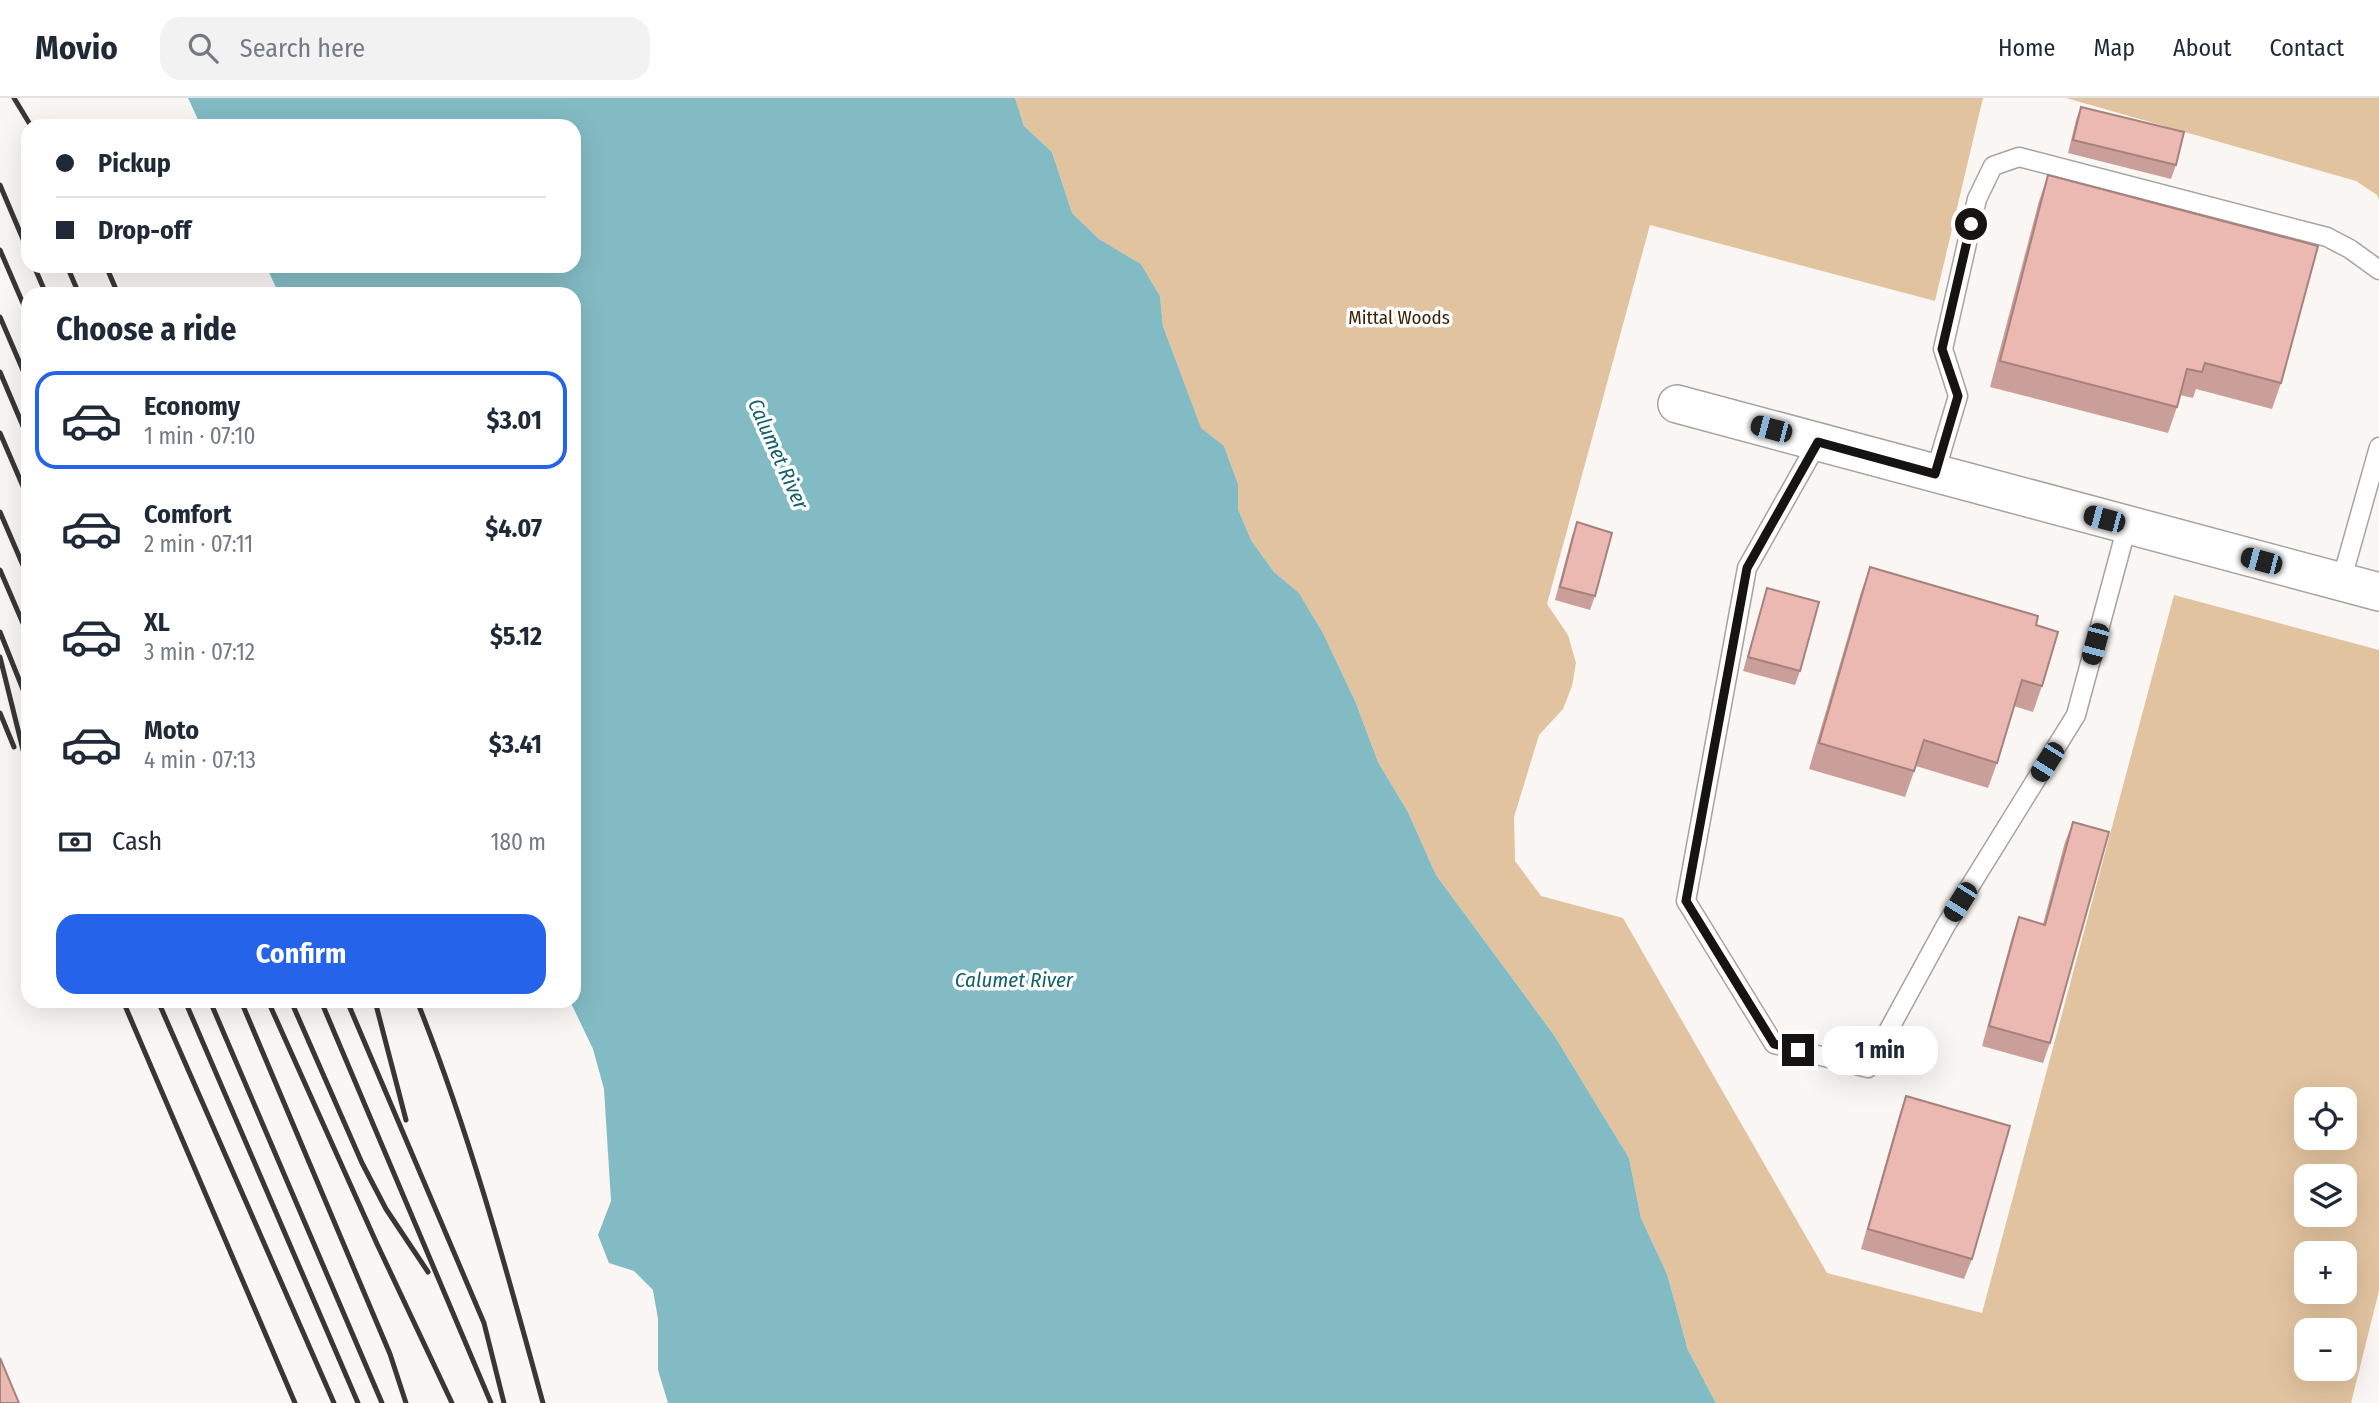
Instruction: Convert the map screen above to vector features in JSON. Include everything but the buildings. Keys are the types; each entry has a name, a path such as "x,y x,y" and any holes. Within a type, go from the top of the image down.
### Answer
{"street":[{"path":"1677,404 2379,592"}],"lane":[{"path":"1935,474 1958,396 1942,349 1977,199 1993,166 2019,157 2327,237 2350,249 2379,270"},
{"path":"1818,442 1747,568 1686,901 1774,1044 1868,1068 1946,925 2076,715 2127,526"},
{"path":"2341,582 2379,447"}],"green space":[{"name":"Mittal Woods","path":"1015,98 1983,98 1935,301 1650,225 1547,604 1568,635 1576,663 1572,686 1563,709 1539,735 1514,817 1515,861 1541,896 1623,918 1827,1273 1982,1313 2174,595 2379,650 2379,1291 2357,1379 2357,1318 2294,1318 2294,1381 2356,1381 2351,1403 1716,1403 1688,1350 1667,1274 1641,1218 1629,1158 1554,1035 1436,875 1408,812 1378,762 1356,703 1323,633 1299,593 1274,572 1251,540 1238,509 1238,484 1224,446 1201,429 1163,326 1160,296 1141,264 1099,239 1072,213 1052,152 1024,126"},
{"path":"2066,98 2379,98 2379,200 2377,195 2356,181"}],"water":[{"name":"Calumet River","path":"188,98 1015,98 1024,126 1052,152 1072,213 1099,239 1141,264 1160,296 1163,326 1201,428 1224,446 1238,484 1238,509 1251,540 1274,572 1299,593 1323,633 1356,703 1378,762 1408,812 1436,875 1554,1035 1629,1158 1641,1218 1667,1274 1688,1350 1716,1403 668,1403 658,1370 658,1319 653,1290 634,1271 609,1263 598,1235 611,1201 604,1089 593,1049 573,1008 581,1008 581,287 276,287 269,273 581,273 581,119 198,119"}],"railway":[{"path":"14,98 27,119"},
{"path":"0,185 21,234"},
{"path":"0,250 21,299"},
{"path":"37,273 43,287"},
{"path":"70,273 76,287"},
{"path":"109,273 115,287"},
{"path":"0,317 21,366"},
{"path":"0,372 21,422"},
{"path":"0,433 21,482"},
{"path":"0,512 21,561"},
{"path":"0,570 21,619"},
{"path":"0,632 21,684"},
{"path":"0,657 21,742"},
{"path":"0,713 14,747"},
{"path":"126,1008 295,1403"},
{"path":"161,1008 334,1403"},
{"path":"188,1008 358,1403"},
{"path":"213,1008 382,1403"},
{"path":"244,1008 390,1354 406,1403"},
{"path":"271,1008 452,1403"},
{"path":"294,1008 362,1163 386,1209 428,1272"},
{"path":"324,1008 491,1403"},
{"path":"350,1008 484,1323 504,1403"},
{"path":"377,1008 406,1120"},
{"path":"420,1008 470,1150 543,1403"}],"route":[{"path":"1798,1050 1774,1044 1686,901 1747,568 1818,442 1935,474 1958,396 1942,349 1971,224"}]}
